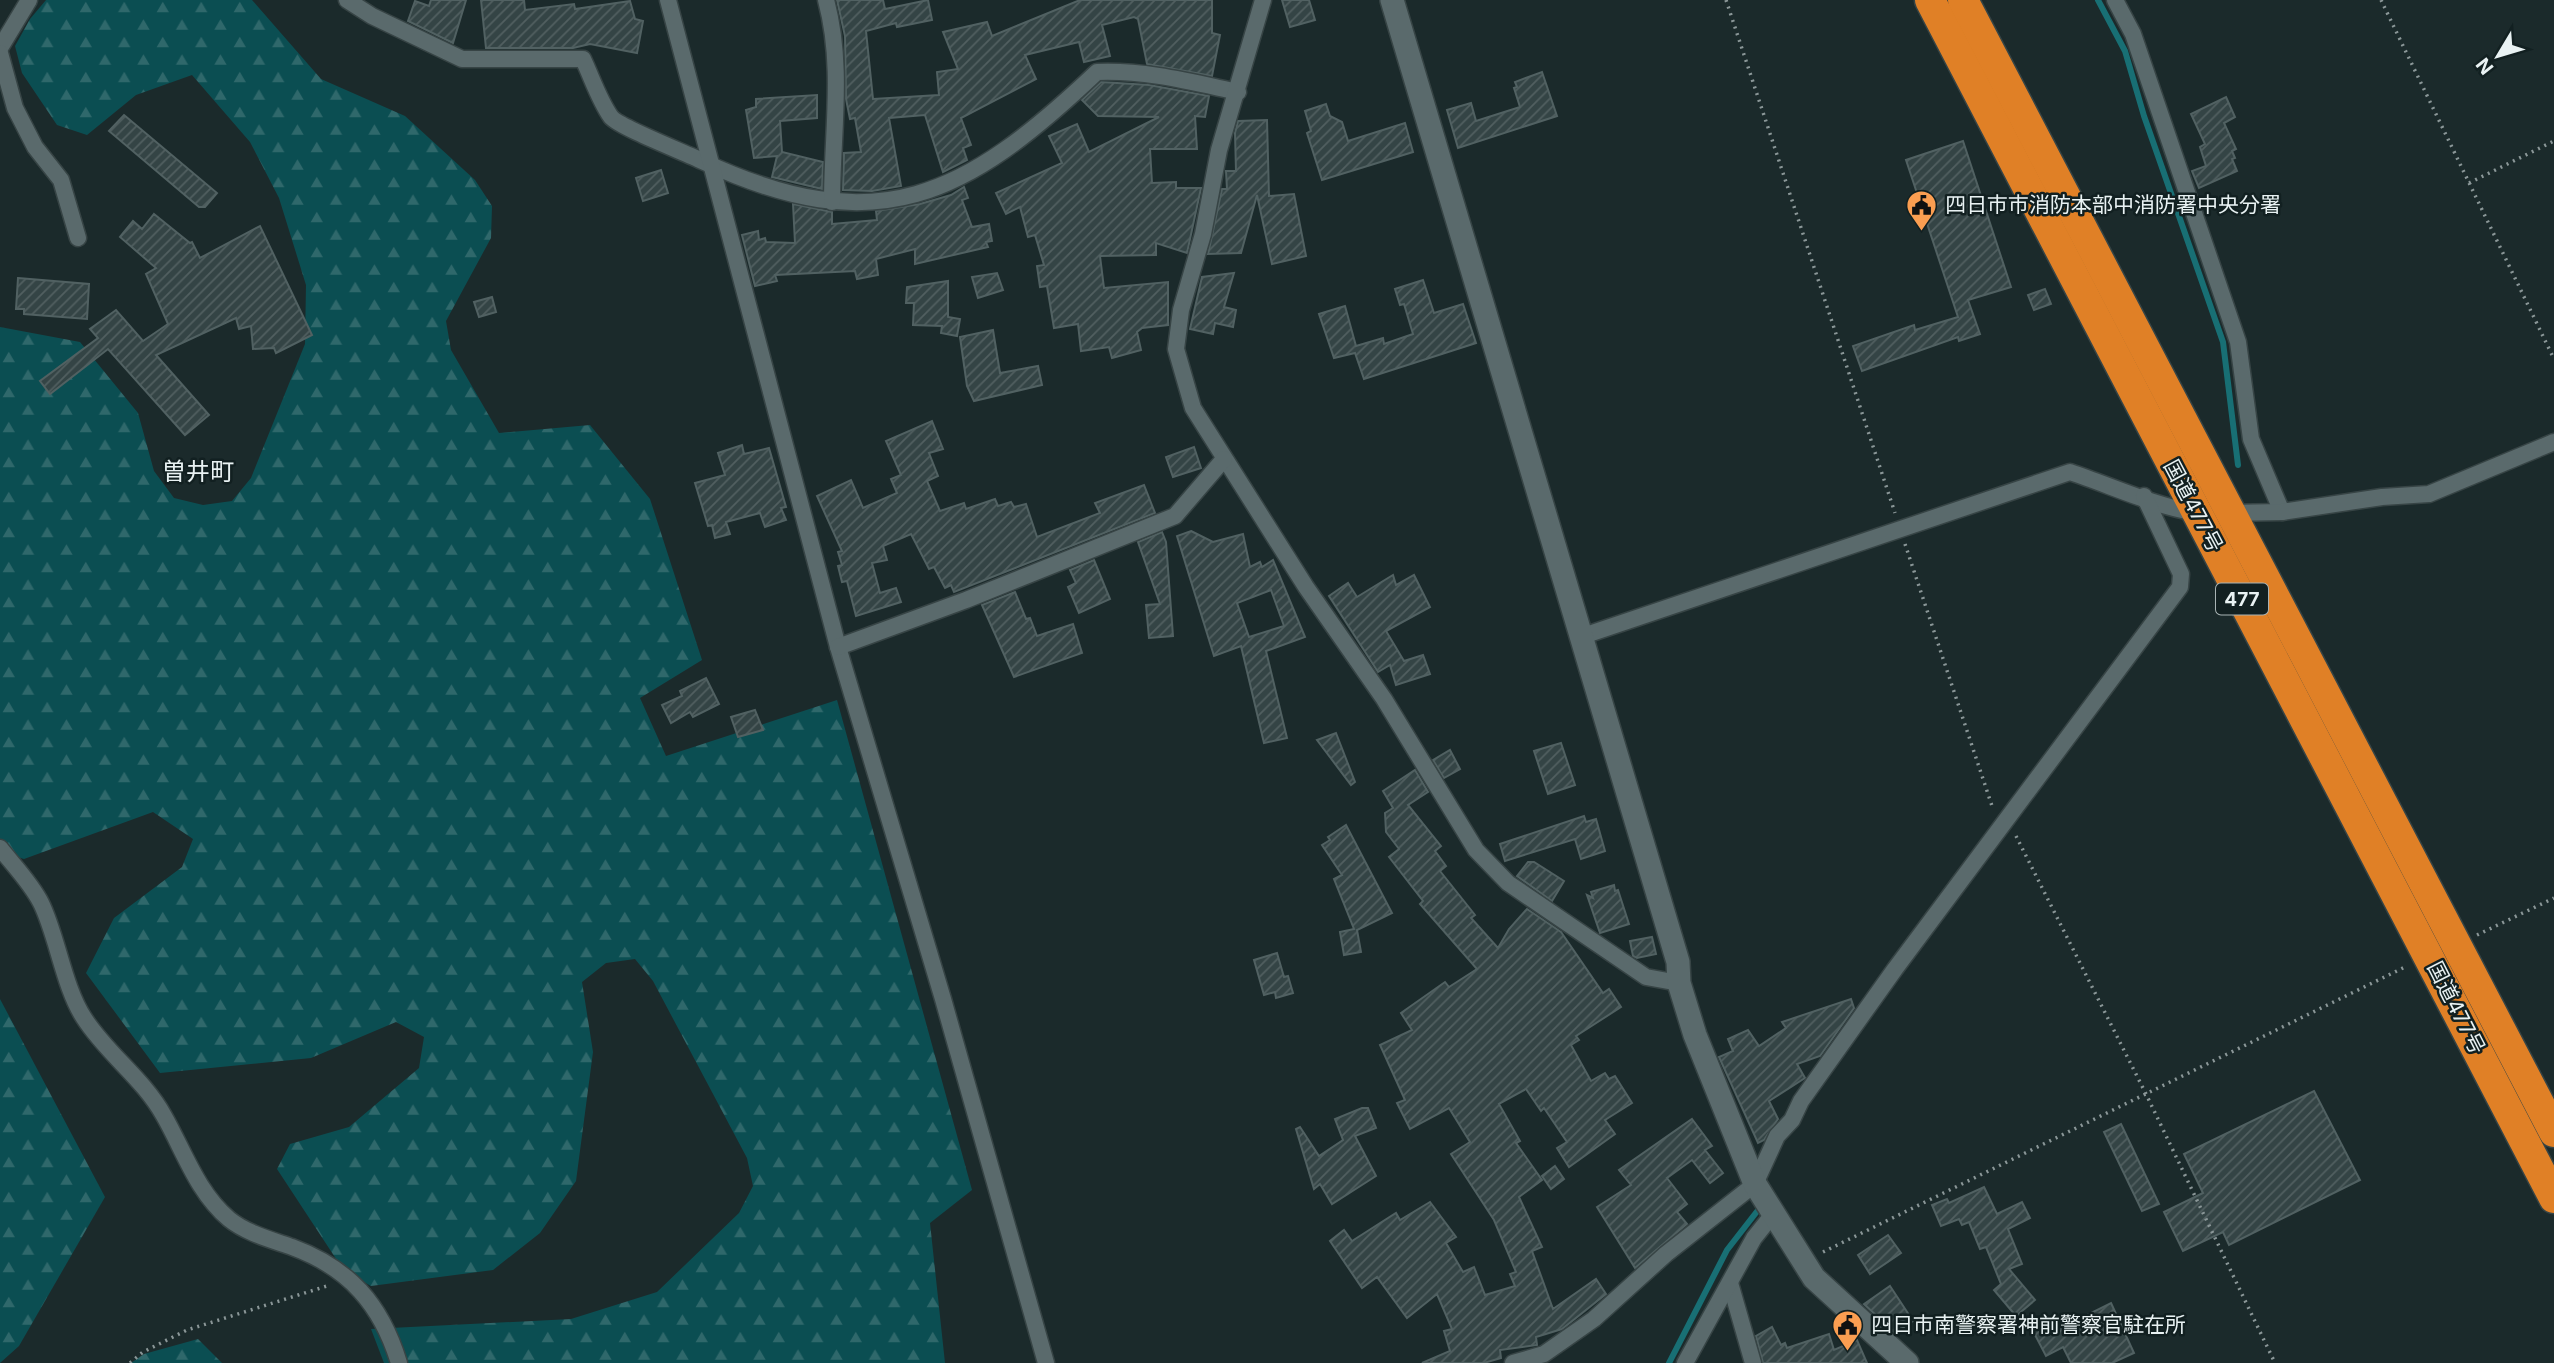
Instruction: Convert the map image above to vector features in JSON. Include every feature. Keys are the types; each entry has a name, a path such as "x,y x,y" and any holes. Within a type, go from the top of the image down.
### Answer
{"highway":[{"name":"国道477号","path":"1930,0 2554,1198"},
{"name":"国道477号","path":"1963,0 2554,1132"}],"street":[{"path":"29,0 0,51 15,108 35,147 61,180 78,238"},
{"path":"347,0 372,16 462,59 583,59 613,119 713,166 790,194 832,201 882,202 927,193 965,177 1052,115 1097,72 1125,71 1156,75 1238,92"},
{"path":"668,0 838,647 943,999 1046,1363"},
{"path":"826,0 838,80 832,136 832,201"},
{"path":"1263,0 1219,150 1203,234 1186,287 1177,339 1181,369 1193,408 1384,699 1476,850 1508,883 1646,977 1679,983"},
{"path":"1392,0 1583,636 1678,962 1679,983 1695,1035 1765,1200 1802,1262 1814,1278 1907,1363"},
{"path":"2115,0 2133,34 2238,342 2251,439 2282,512"},
{"path":"1583,636 2070,472 2144,496 2165,508 2197,513 2282,512 2382,497 2429,494 2554,442"},
{"path":"838,647 1175,516 1224,459"},
{"path":"1685,1363 1702,1328 1755,1238 1777,1136 1792,1120 1801,1101 2180,587 2181,574 2144,496"},
{"path":"0,848 42,905 59,959 82,1016 113,1055 132,1071 163,1114 195,1178 229,1219 262,1237 317,1256 333,1265 360,1288 399,1363"},
{"path":"1513,1363 1544,1354 1594,1319 1666,1254 1765,1200"},
{"path":"1730,1283 1753,1363"}],"path":[{"path":"1726,0 1995,814 2019,838 2275,1363"},
{"path":"2381,0 2554,359"},
{"path":"2469,183 2554,141"},
{"path":"2456,945 2554,898"},
{"path":"1802,1262 1994,1166 2147,1096 2428,956"},
{"path":"130,1363 144,1352 187,1330 318,1288 353,1282"}],"green space":[{"path":"46,0 252,0 321,79 405,116 475,180 492,206 491,238 446,321 451,350 499,433 590,425 650,499 702,660 640,698 666,756 837,700 972,1190 930,1223 945,1363 384,1363 371,1329 571,1319 657,1292 739,1213 753,1186 747,1158 653,981 635,959 606,963 582,982 593,1052 576,1181 540,1233 493,1270 371,1286 344,1271 277,1169 290,1144 349,1127 419,1068 424,1037 396,1022 311,1058 160,1073 86,973 114,918 182,867 193,839 153,812 24,859 0,852 0,327 80,342 138,413 154,471 174,498 203,505 232,501 251,478 305,344 306,285 279,198 250,142 192,75 136,95 87,135 57,125 22,73 15,46 30,19"},
{"path":"0,999 105,1197 19,1346 0,1363"},
{"path":"198,1339 222,1363 131,1363 144,1354"}],"building":[{"path":"431,0 466,0 453,43 408,21 415,1 429,6"},
{"path":"481,0 524,0 525,10 574,4 575,9 630,1 635,19 643,21 637,53 590,44 573,48 486,48"},
{"path":"837,0 883,0 885,9 928,0 932,20 897,27 896,23 866,31 873,99 939,95 937,72 958,69 943,32 987,22 992,36 1080,0 1212,0 1212,33 1220,35 1212,76 1147,64 1138,19 1134,17 1102,25 1110,56 1084,62 1079,42 1025,55 1036,79 961,118 971,145 963,148 967,160 943,172 925,115 889,118 901,186 872,191 843,190 844,153 861,152 855,118 850,119 846,99 845,36"},
{"path":"1282,0 1309,0 1315,20 1290,27"},
{"path":"1542,72 1557,116 1458,148 1447,110 1471,103 1476,121 1520,107 1514,88 1517,87 1515,82"},
{"path":"1101,82 1149,85 1209,96 1205,117 1195,116 1197,149 1150,149 1152,183 1176,182 1176,188 1201,188 1187,253 1156,243 1156,255 1100,256 1104,288 1168,282 1168,325 1142,328 1137,332 1141,350 1112,358 1109,347 1081,351 1078,324 1054,328 1047,286 1040,287 1037,266 1044,265 1035,235 1028,237 1020,207 1006,214 996,193 1062,163 1049,136 1077,124 1089,152 1159,117 1098,116 1082,100"},
{"path":"817,95 817,118 780,121 782,152 823,162 822,189 772,177 777,156 754,158 746,110 756,107 756,99"},
{"path":"2226,97 2235,117 2224,123 2236,149 2232,151 2235,158 2232,159 2237,171 2199,188 2192,171 2206,166 2200,147 2205,144 2191,114"},
{"path":"1326,104 1330,116 1342,122 1348,141 1405,123 1413,152 1322,180 1307,133 1311,131 1305,111"},
{"path":"124,115 217,193 205,207 199,207 109,131"},
{"path":"1267,120 1269,196 1294,194 1306,256 1272,264 1257,195 1241,253 1208,254 1222,189 1227,189 1226,171 1236,171 1235,133 1238,121"},
{"path":"1963,141 2011,287 1968,300 1980,334 1959,341 1958,337 1862,371 1853,346 1914,325 1915,330 1958,317 1906,160"},
{"path":"661,170 668,193 643,201 636,178"},
{"path":"964,187 968,198 962,200 972,227 989,224 992,241 986,242 988,247 915,264 915,249 876,259 878,275 857,279 855,271 775,275 777,281 755,286 742,235 758,231 759,240 765,238 766,242 795,243 793,204 832,212 832,224 877,220 876,211 920,204 951,195"},
{"path":"154,214 192,242 200,258 260,226 312,335 276,353 274,348 253,349 251,326 239,329 236,318 156,355 209,415 185,435 108,349 50,394 40,381 98,338 90,329 116,310 143,341 168,324 146,274 156,268 120,237 133,221 142,229"},
{"path":"997,273 1003,290 978,298 972,277"},
{"path":"1234,273 1224,307 1236,310 1233,327 1215,323 1213,334 1190,329 1202,277"},
{"path":"18,278 89,284 87,319 24,314 24,309 16,309"},
{"path":"1423,280 1434,313 1463,304 1476,343 1364,379 1355,353 1334,358 1319,314 1345,306 1356,346 1383,338 1384,344 1413,334 1404,304 1400,305 1395,289"},
{"path":"948,281 948,317 960,319 957,336 941,333 942,326 913,325 914,303 906,303 907,287"},
{"path":"2045,289 2051,304 2034,310 2028,295"},
{"path":"492,297 496,312 479,317 474,302"},
{"path":"993,330 1000,373 1038,366 1042,385 974,401 967,386 960,337"},
{"path":"932,421 943,449 929,453 938,476 927,481 940,511 964,503 966,509 995,499 998,506 1011,502 1014,507 1026,504 1037,537 1100,513 1095,503 1144,485 1155,513 954,592 951,585 945,588 934,567 929,569 911,534 883,546 887,560 872,563 880,593 896,588 901,602 856,616 847,581 842,582 838,566 842,565 838,552 842,551 817,496 851,480 863,508 897,493 891,479 901,475 886,441"},
{"path":"742,445 744,454 769,448 786,507 781,508 786,520 765,527 760,513 726,522 730,534 715,538 712,525 708,526 695,483 725,475 718,453"},
{"path":"1194,447 1201,468 1173,477 1166,457"},
{"path":"1191,531 1213,542 1243,534 1250,567 1260,562 1262,567 1273,560 1305,637 1266,651 1287,738 1264,743 1241,646 1214,656 1177,536","holes":["1271,590 1284,626 1249,637 1237,603"]},
{"path":"1162,532 1166,542 1173,636 1149,638 1146,605 1160,604 1138,542"},
{"path":"1094,560 1110,599 1079,613 1068,587 1076,583 1070,570"},
{"path":"1393,575 1396,585 1414,575 1430,607 1386,631 1404,661 1423,655 1430,674 1396,685 1390,665 1378,672 1329,596 1348,583 1357,597"},
{"path":"1015,592 1026,619 1030,618 1037,636 1073,624 1082,653 1014,677 982,605"},
{"path":"706,678 719,704 693,717 690,712 671,723 662,705 682,696 680,691"},
{"path":"755,710 763,730 738,737 731,717"},
{"path":"1336,733 1355,782 1351,785 1317,740"},
{"path":"1561,743 1575,785 1548,794 1534,751"},
{"path":"1450,750 1460,769 1444,778 1433,760"},
{"path":"1415,770 1428,792 1408,805 1441,846 1435,851 1446,866 1440,871 1475,915 1471,918 1498,948 1509,929 1527,909 1561,932 1603,993 1609,989 1621,1007 1576,1036 1579,1040 1571,1045 1591,1081 1605,1073 1609,1079 1615,1076 1632,1103 1605,1120 1615,1134 1569,1167 1557,1148 1567,1142 1544,1108 1541,1111 1526,1089 1499,1104 1520,1141 1516,1143 1542,1180 1519,1197 1542,1247 1532,1251 1553,1309 1596,1279 1606,1294 1562,1329 1536,1337 1537,1345 1500,1350 1501,1358 1484,1363 1422,1363 1450,1351 1444,1331 1452,1329 1437,1294 1407,1318 1377,1277 1362,1288 1330,1241 1344,1230 1352,1241 1396,1213 1400,1220 1430,1202 1456,1237 1446,1243 1463,1272 1474,1267 1485,1295 1515,1286 1510,1274 1516,1272 1494,1220 1451,1154 1470,1142 1449,1108 1410,1129 1397,1103 1405,1100 1380,1045 1412,1030 1401,1013 1445,982 1449,987 1477,969 1420,904 1423,901 1389,857 1399,849 1386,832 1385,813 1393,808 1383,791"},
{"path":"1584,816 1586,822 1596,819 1605,851 1581,859 1575,839 1505,861 1500,844"},
{"path":"1346,825 1392,913 1357,930 1361,952 1344,955 1340,932 1354,929 1334,879 1342,875 1322,845 1330,840 1328,837"},
{"path":"1528,862 1534,862 1564,881 1552,901 1517,876"},
{"path":"1614,885 1629,924 1600,933 1587,895 1593,898 1591,892"},
{"path":"1652,937 1656,954 1637,958 1633,956 1630,941"},
{"path":"1277,953 1284,977 1288,976 1293,993 1276,998 1275,992 1264,995 1254,960"},
{"path":"1851,999 1854,1008 1820,1056 1797,1064 1805,1078 1769,1101 1778,1119 1764,1140 1758,1143 1719,1057 1733,1051 1728,1039 1748,1030 1759,1046 1786,1028 1782,1022"},
{"path":"2314,1091 2360,1180 2229,1245 2223,1232 2183,1251 2164,1212 2203,1193 2184,1154"},
{"path":"1368,1108 1376,1128 1355,1136 1376,1176 1332,1204 1320,1184 1314,1189 1296,1129 1300,1127 1319,1156 1343,1140 1335,1119"},
{"path":"1692,1119 1712,1146 1705,1150 1723,1173 1710,1183 1692,1160 1667,1178 1687,1204 1677,1212 1687,1224 1635,1268 1597,1207 1631,1185 1619,1170"},
{"path":"2121,1124 2159,1204 2142,1211 2104,1132"},
{"path":"1555,1166 1564,1179 1551,1189 1542,1176"},
{"path":"1984,1187 1997,1214 2022,1202 2030,1218 2008,1229 2022,1264 2009,1269 2035,1300 2016,1316 1994,1290 2001,1284 1986,1247 1980,1249 1969,1222 1962,1225 1959,1219 1941,1226 1932,1205 1947,1199 1949,1203"},
{"path":"1888,1235 1901,1253 1870,1274 1858,1255"},
{"path":"1890,1286 1913,1321 1895,1333 1864,1304"},
{"path":"2111,1303 2134,1353 2112,1363 2071,1363 2063,1347 2046,1356 2033,1331 2064,1316 2067,1325"},
{"path":"1772,1327 1781,1345 1785,1343 1787,1348 1829,1334 1834,1350 1857,1340 1867,1363 1763,1363 1756,1336"}],"waterway":[{"path":"2098,0 2125,51 2144,116 2223,342 2238,465"},
{"path":"1669,1363 1727,1250 1762,1205"}],"place":[{"name":"四日市市消防本部中消防署中央分署","path":"1922,232"},
{"name":"四日市南警察署神前警察官駐在所","path":"1848,1352"}],"district":[{"name":"曽井町","path":"198,472"}]}
